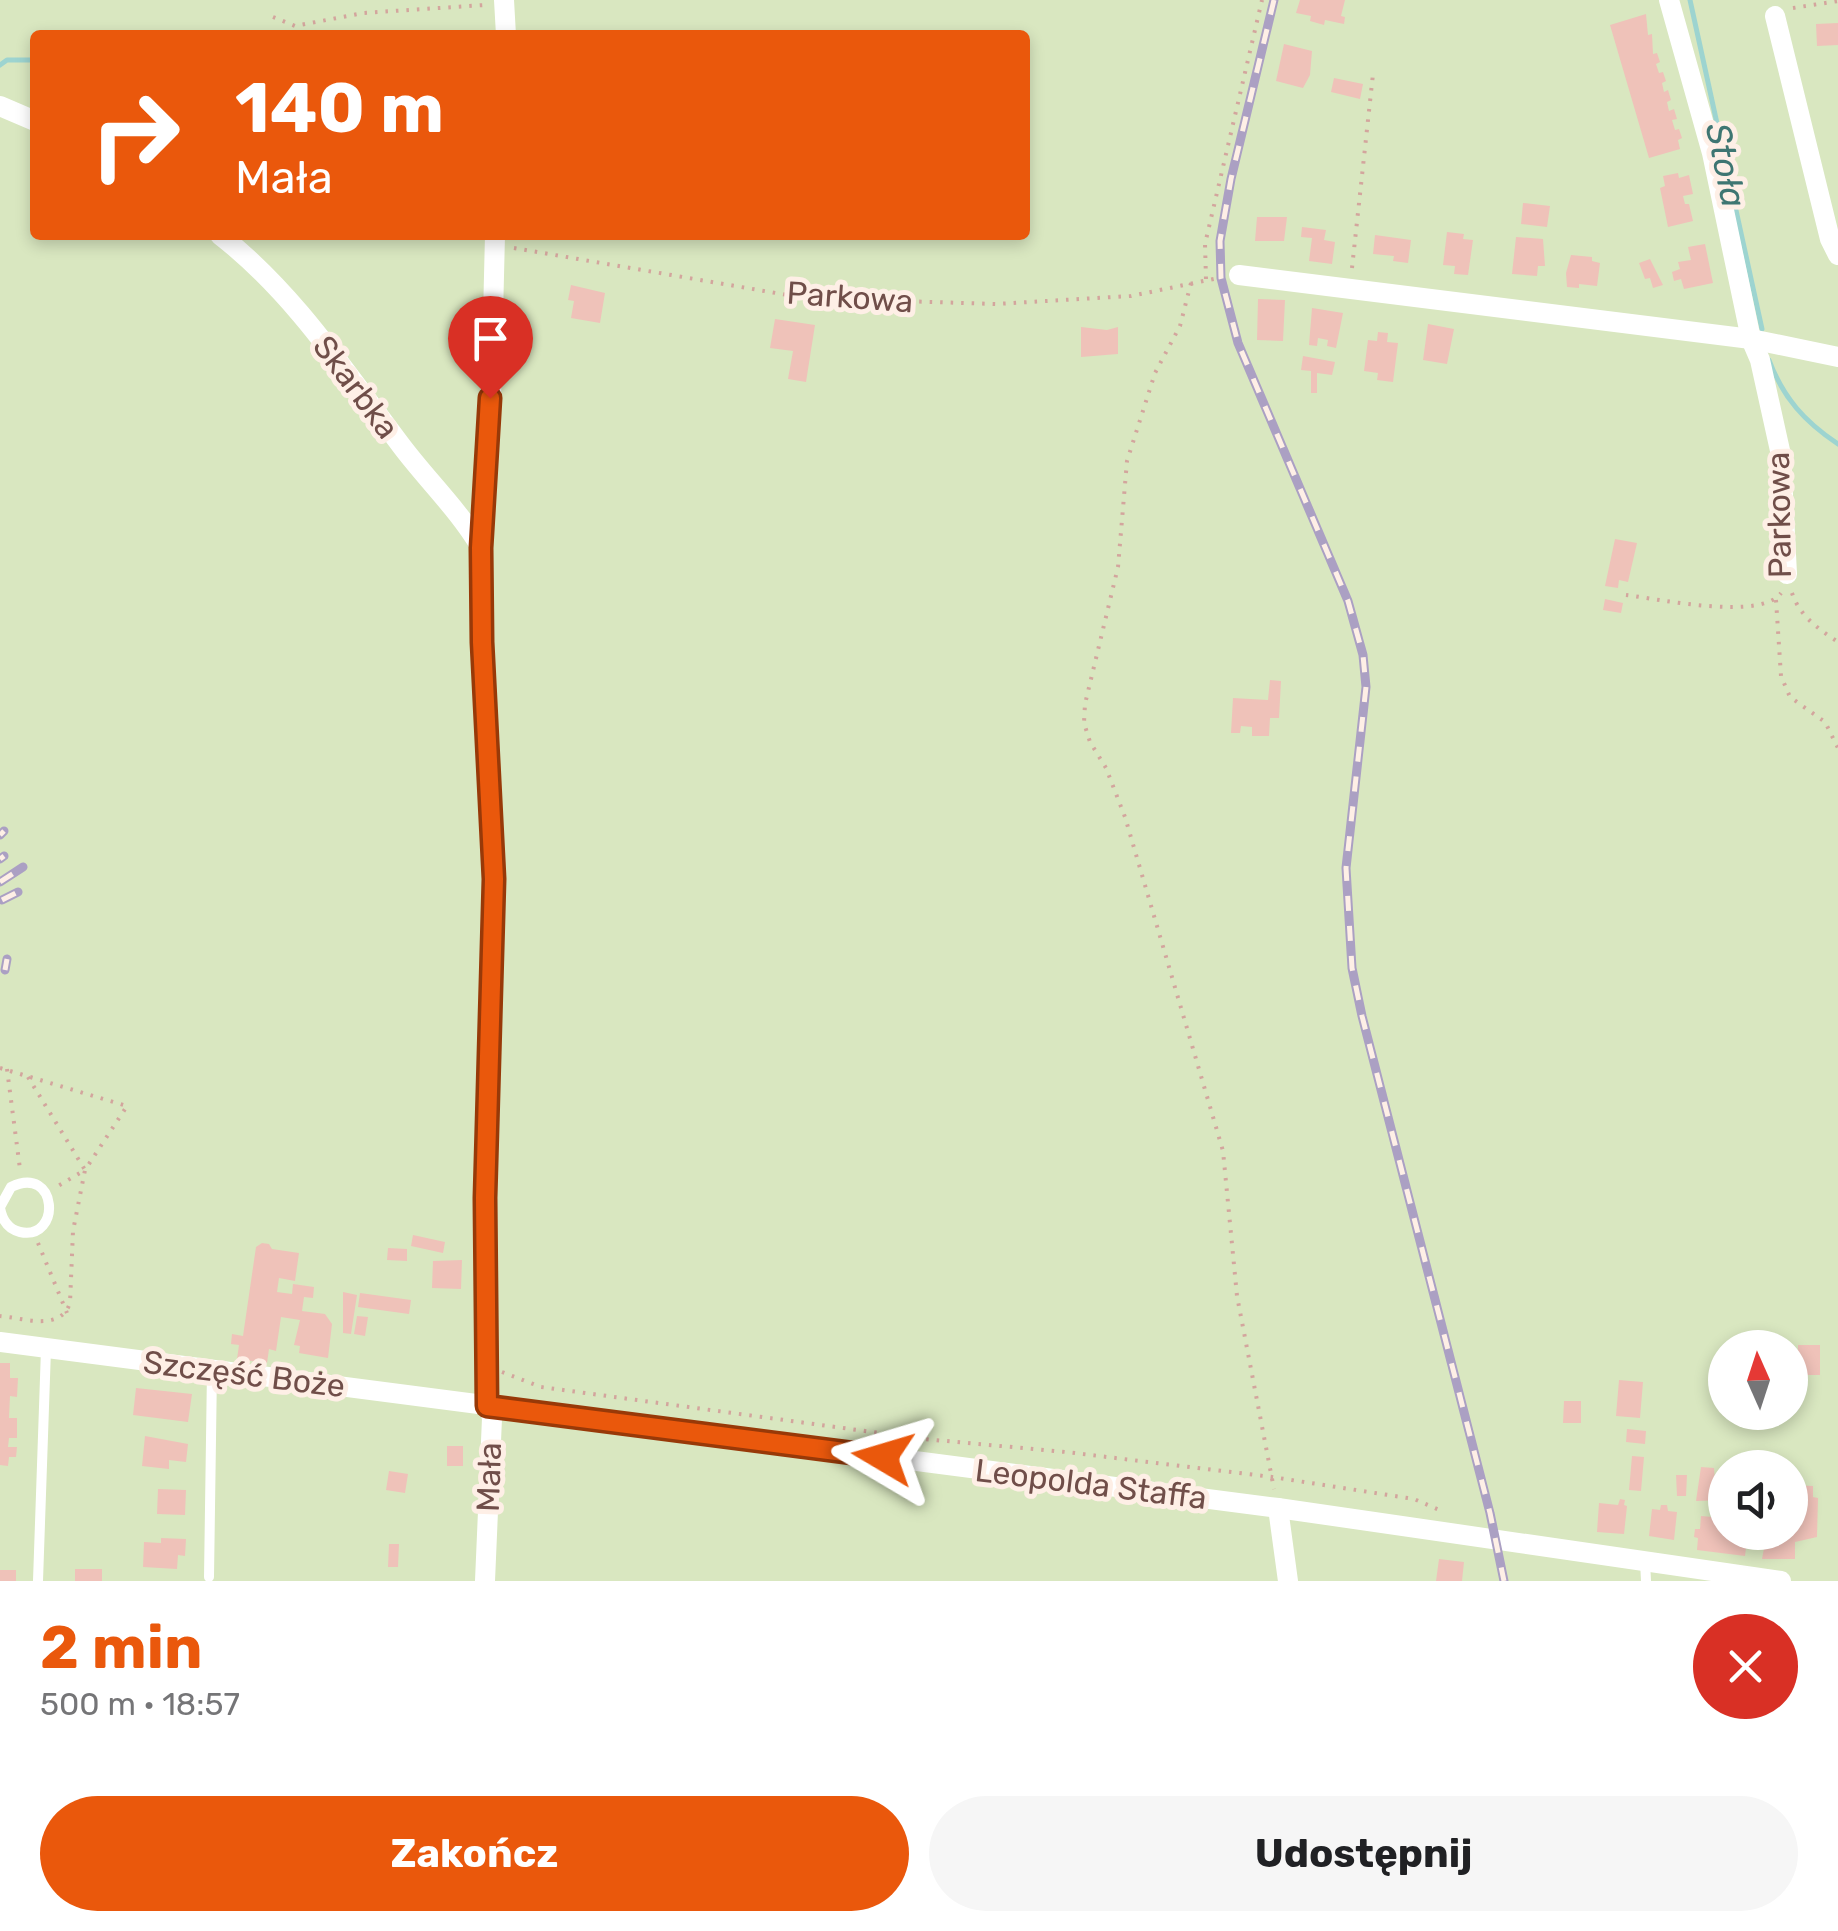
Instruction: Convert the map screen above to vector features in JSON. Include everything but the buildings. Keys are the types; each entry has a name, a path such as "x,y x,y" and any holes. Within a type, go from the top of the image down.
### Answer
{"street":[{"name":"Parkowa","path":"1670,0 1712,153 1751,340 1760,360 1781,455 1787,574"},
{"path":"504,3 506,30"},
{"path":"1775,16 1830,238 1838,255"},
{"path":"0,106 30,119"},
{"name":"Skarbka","path":"226,240 252,260 341,362 400,445 464,519 481,548"},
{"name":"Mała","path":"486,1581 492,1418 487,1406 486,1368 486,1134 494,879 481,548 495,240"},
{"path":"1238,275 1751,340 1838,357"},
{"name":"Szczęść Boże","path":"0,1342 487,1406"},
{"name":"Leopolda Staffa","path":"487,1406 1278,1508 1454,1534 1646,1571 1781,1581"},
{"path":"1278,1508 1288,1581"}],"lane":[{"path":"22,1183 34,1184 46,1195 50,1210 34,1230 19,1232 5,1223 0,1212 5,1192 22,1183"},
{"path":"38,1581 46,1349"},
{"path":"210,1577 212,1370"}],"path":[{"name":"Parkowa","path":"495,240 805,298 996,304 1132,296 1206,280 1207,234 1262,0"},
{"path":"1775,16 1804,5 1838,1"},
{"path":"273,18 296,26 363,13 504,3"},
{"path":"1350,287 1372,74"},
{"path":"1191,283 1180,326 1155,372 1127,461 1118,568 1084,704 1084,723 1125,817 1223,1152 1237,1296 1278,1508"},
{"name":"Parkowa","path":"1626,595 1742,608 1766,605 1776,600 1787,574"},
{"path":"1787,574 1803,614 1838,642"},
{"path":"1776,600 1781,676 1790,697 1825,722 1838,748"},
{"path":"0,1316 49,1322 67,1312 73,1231 85,1170 127,1106 3,1068 22,1183"},
{"path":"26,1075 85,1170"},
{"path":"46,1195 85,1170"},
{"path":"34,1230 67,1312"},
{"path":"486,1368 560,1389 924,1439 1272,1477 1414,1499 1452,1517 1454,1534"}],"green space":[{"path":"0,0 1838,0 1838,1581 0,1581"}],"waterway":[{"name":"Stoła","path":"1690,0 1762,329"},
{"path":"0,65 7,60 30,60"},
{"name":"Stoła","path":"1769,360 1796,408 1838,444"}],"railway":[{"path":"1274,0 1231,179 1220,241 1221,278 1238,343 1348,601 1363,655 1366,687 1346,868 1352,968 1504,1581"},
{"path":"0,835 4,831"},
{"path":"0,859 4,856"},
{"path":"0,882 23,867"},
{"path":"2,900 18,892"},
{"path":"5,970 7,959"}],"route":[{"path":"490,398 481,548 494,879 485,1198 487,1406 883,1457"}]}
